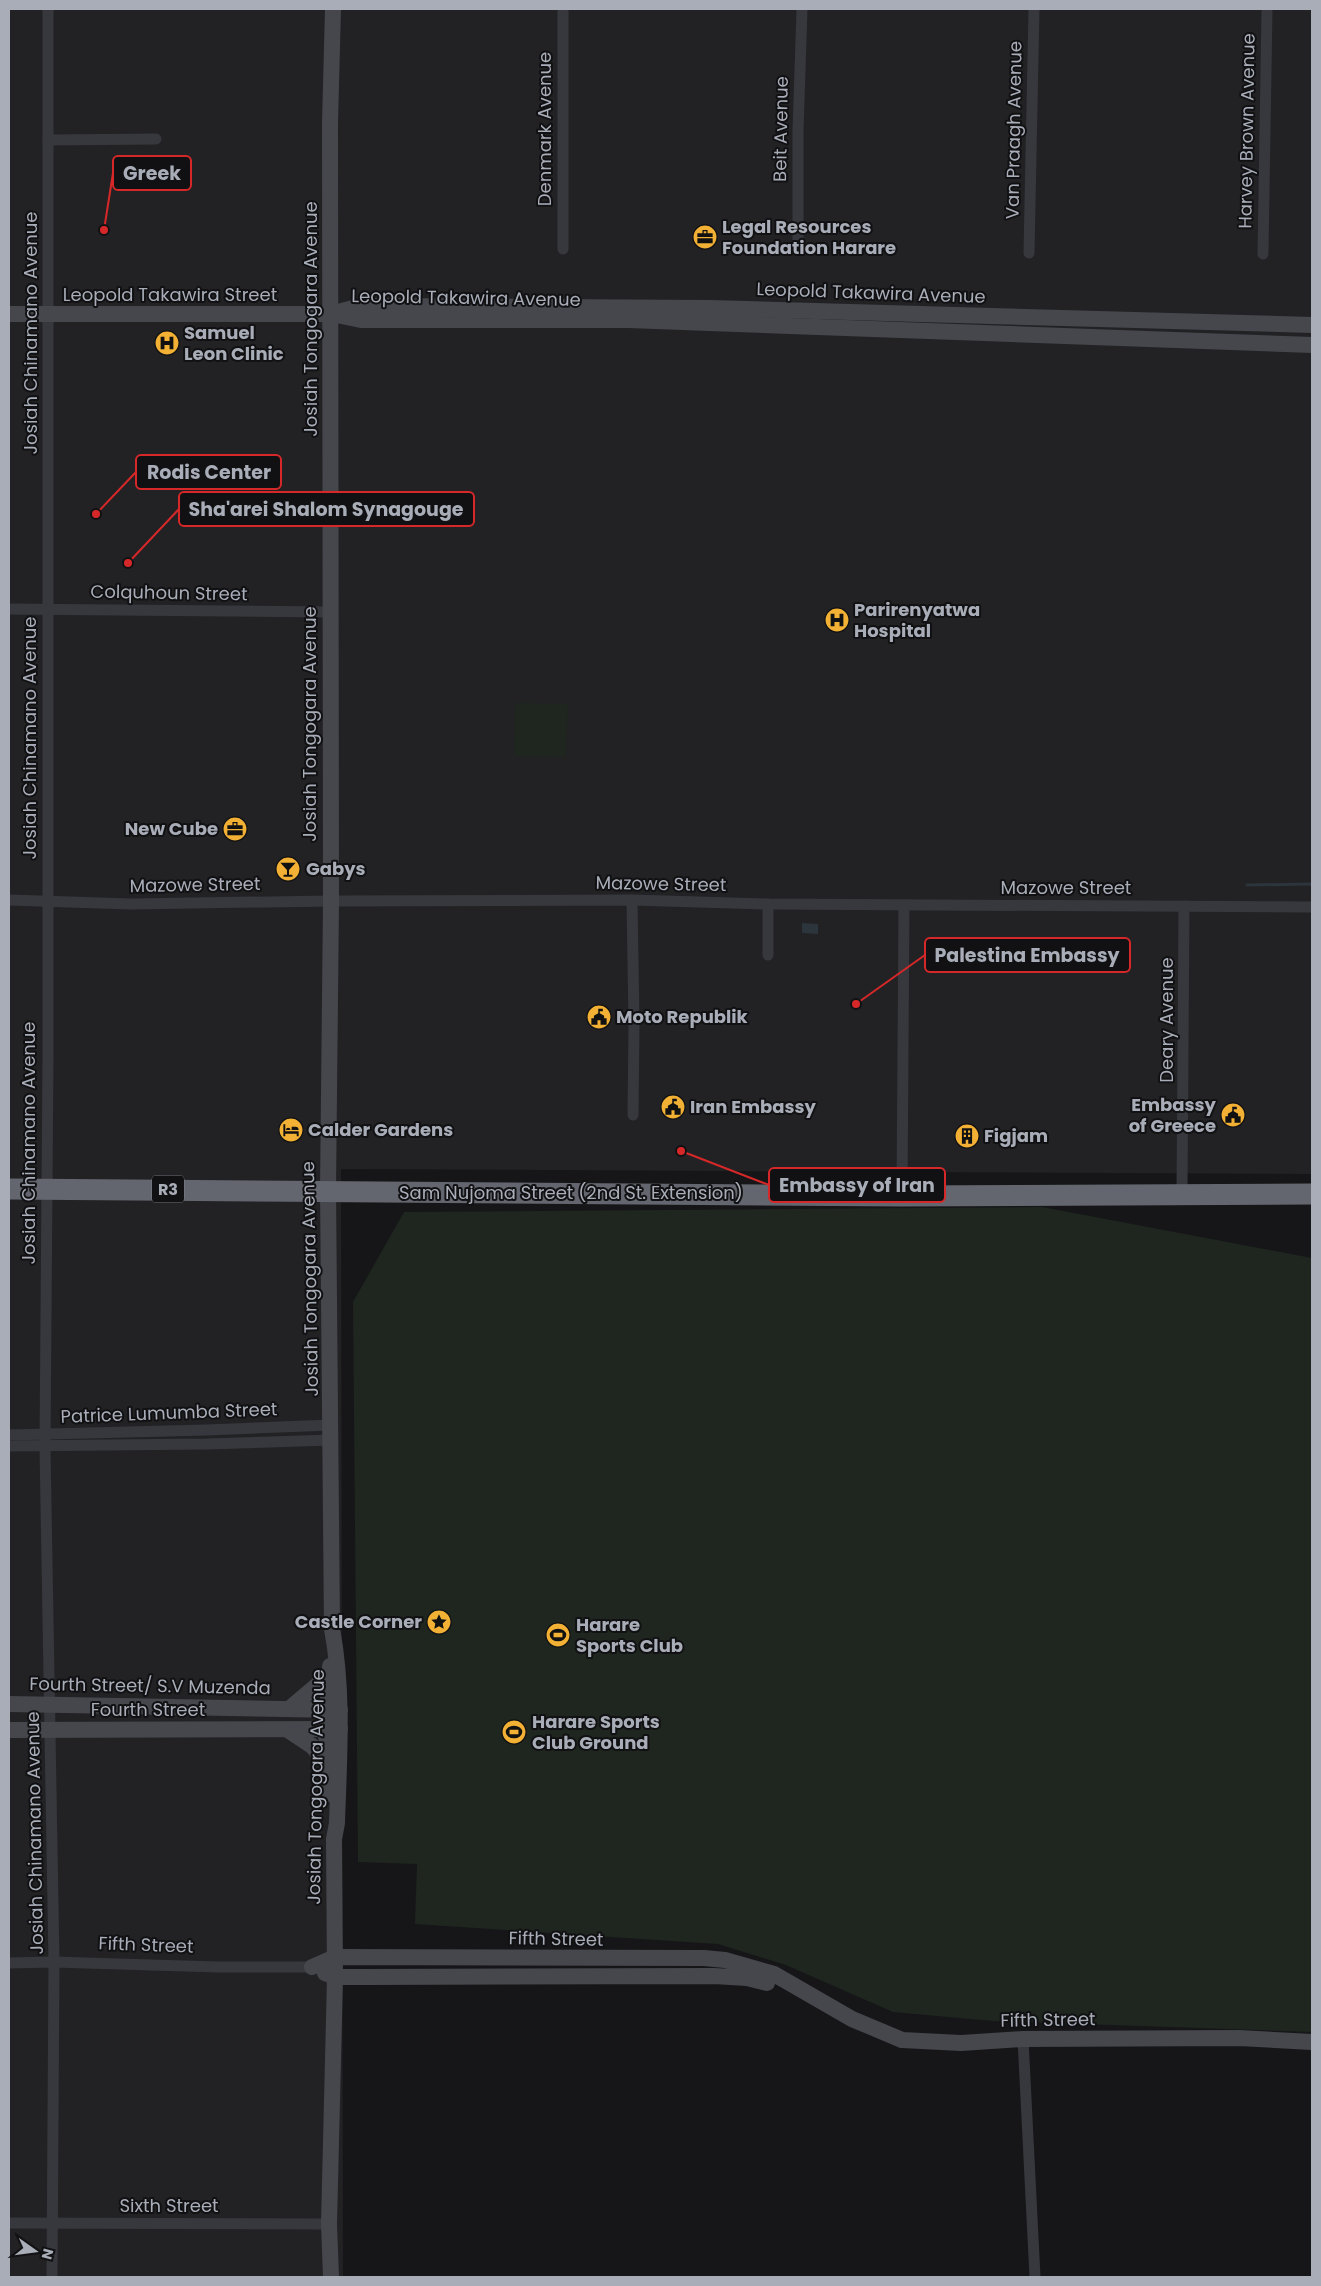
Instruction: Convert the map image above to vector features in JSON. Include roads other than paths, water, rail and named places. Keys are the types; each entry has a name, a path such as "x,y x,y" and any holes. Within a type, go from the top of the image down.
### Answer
{"highway":[{"name":"Sam Nujoma Street (2nd St. Extension)","path":"9,1189 328,1190 902,1196 1312,1194"}],"main road":[{"name":"Josiah Tongogara Avenue","path":"333,9 330,122 332,314 331,901 328,1190 332,1629 338,1662 333,1709"},
{"name":"Leopold Takawira Avenue","path":"332,314 361,306 710,308 1312,325"},
{"name":"Leopold Takawira Street","path":"9,314 332,314"},
{"name":"Leopold Takawira Avenue","path":"332,314 361,320 628,320 1312,345"},
{"path":"332,1629 329,1675 333,1729 326,1762 334,1839"},
{"path":"290,1708 329,1675"},
{"name":"Fourth Street/ S.V Muzenda","path":"9,1704 290,1708"},
{"path":"290,1708 333,1709"},
{"name":"Josiah Tongogara Avenue","path":"331,2277 329,2224 335,1977 334,1839 337,1823 333,1729"},
{"name":"Fourth Street","path":"9,1730 333,1729"},
{"path":"288,1730 312,1746 326,1762"},
{"name":"Fifth Street","path":"312,1967 335,1957 704,1958 725,1960 774,1974 852,2019 902,2040 961,2043 1023,2039 1239,2038 1312,2042"},
{"name":"Fifth Street","path":"312,1967 335,1977 714,1976 747,1978 797,1988"}],"street":[{"name":"Josiah Chinamano Avenue","path":"48,9 49,315 45,1447 54,1962 52,2277"},
{"name":"Denmark Avenue","path":"563,9 563,249"},
{"name":"Beit Avenue","path":"798,250 798,114 802,9"},
{"name":"Van Praagh Avenue","path":"1029,252 1034,9"},
{"name":"Harvey Brown Avenue","path":"1263,254 1267,9"},
{"path":"48,140 156,138"},
{"name":"Colquhoun Street","path":"9,609 330,612"},
{"name":"Mazowe Street","path":"9,900 130,904 632,900 768,904 1312,907"},
{"path":"632,900 634,1024 632,1115"},
{"path":"768,904 768,955"},
{"path":"902,1196 904,904"},
{"name":"Deary Avenue","path":"1182,1194 1184,906"},
{"name":"Patrice Lumumba Street","path":"9,1435 207,1430 331,1432"},
{"name":"Patrice Lumumba Street","path":"9,1446 45,1447 331,1432"},
{"name":"Fifth Street","path":"9,1963 54,1962 217,1967 312,1967"},
{"path":"1023,2039 1035,2277"},
{"name":"Sixth Street","path":"9,2223 329,2224"}],"waterway":[{"path":"1247,885 1312,884"}],"place":[{"name":"Greek","path":"104,230"},
{"name":"Legal Resources Foundation Harare","path":"705,237"},
{"name":"Samuel Leon Clinic","path":"167,343"},
{"name":"Rodis Center","path":"96,514"},
{"name":"Sha'arei Shalom Synagouge","path":"128,563"},
{"name":"Parirenyatwa Hospital","path":"837,620"},
{"name":"New Cube","path":"235,829"},
{"name":"Gabys","path":"288,869"},
{"name":"Palestina Embassy","path":"856,1004"},
{"name":"Moto Republik","path":"599,1017"},
{"name":"Iran Embassy","path":"673,1107"},
{"name":"Embassy of Greece","path":"1233,1115"},
{"name":"Calder Gardens","path":"291,1130"},
{"name":"Figjam","path":"967,1136"},
{"name":"Embassy of Iran","path":"681,1151"},
{"name":"Castle Corner","path":"439,1622"},
{"name":"Harare Sports Club","path":"558,1635"},
{"name":"Harare Sports Club Ground","path":"514,1732"}]}
